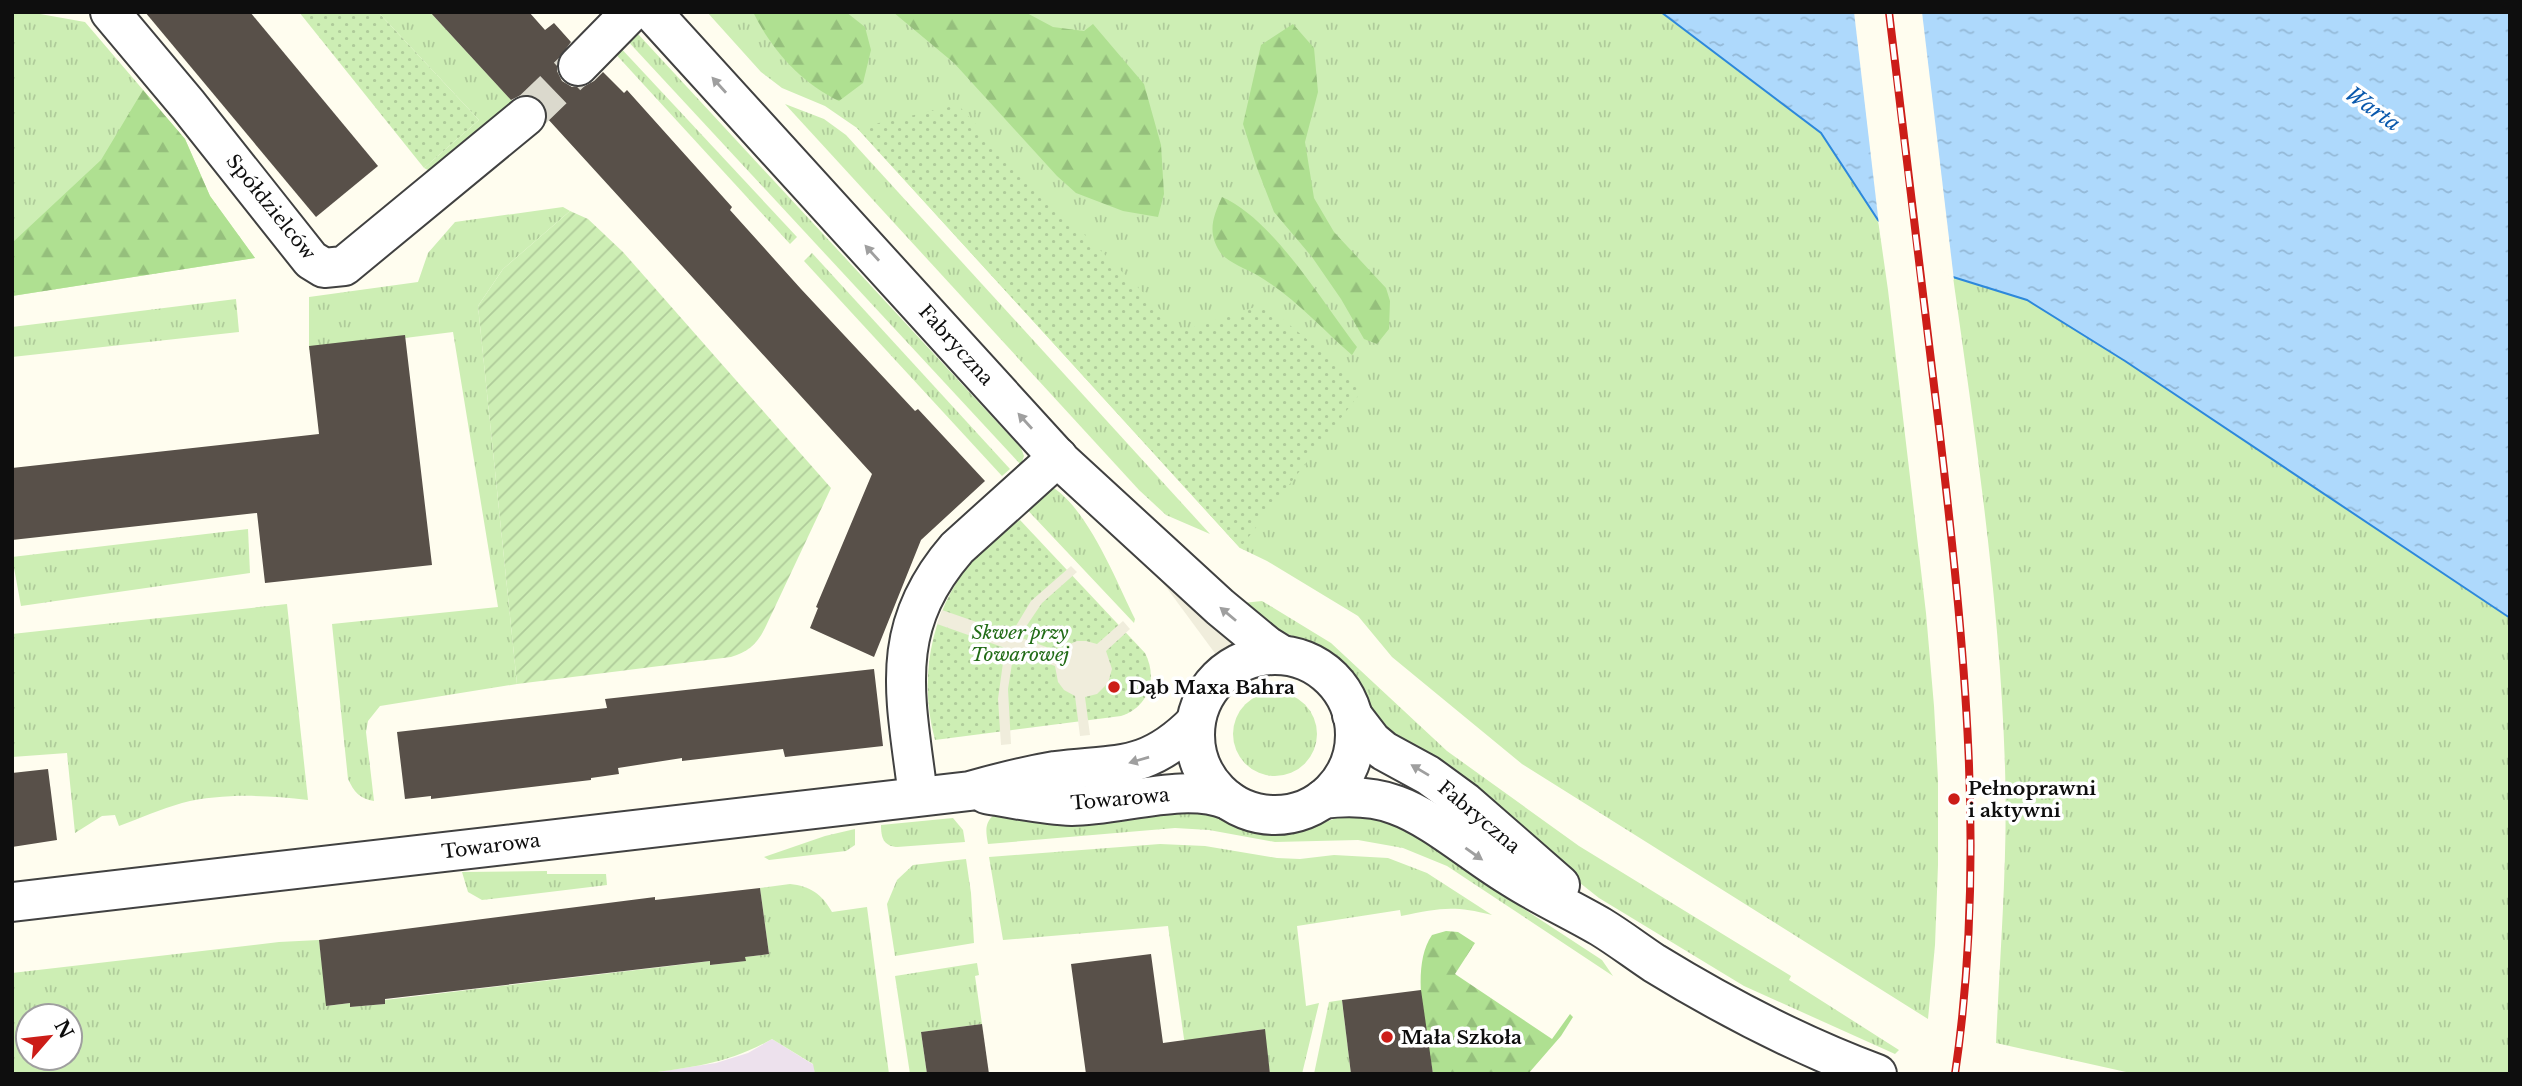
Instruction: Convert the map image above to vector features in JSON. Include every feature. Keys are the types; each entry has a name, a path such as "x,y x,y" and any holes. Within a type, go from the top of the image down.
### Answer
{"street":[{"name":"Spółdzielców","path":"110,12 311,260 324,268 344,266 526,116"},
{"path":"578,66 631,12"},
{"name":"Fabryczna","path":"652,12 1088,489 1220,607 1282,655"},
{"path":"918,796 904,678 909,637 918,608 932,580 957,548 1058,457"},
{"path":"1264,655 1282,655 1311,663 1324,671 1344,694 1352,715 1354,744 1349,765 1339,784 1323,799 1292,814 1275,815 1250,811 1228,800 1212,785 1201,766 1195,745 1195,723 1203,697 1215,681 1228,669 1245,660 1264,655"},
{"name":"Fabryczna","path":"1352,715 1372,741 1384,751 1427,775 1465,802 1555,880 1600,927"},
{"name":"Towarowa","path":"12,902 970,791 1012,779 1057,771 1110,767 1148,758 1174,742 1195,723"},
{"name":"Towarowa","path":"970,791 1023,801 1071,806 1186,793 1206,793 1228,800"},
{"name":"Fabryczna","path":"1323,799 1346,796 1370,798 1397,805 1513,879 1600,927 1653,962 1746,1015 1802,1043 1877,1074"}],"shaded area":[{"path":"1071,566 1077,572 1042,603 1019,637 1060,652 1077,641 1097,644 1123,621 1130,629 1106,651 1112,669 1108,683 1097,694 1085,697 1090,735 1080,736 1075,696 1064,690 1058,682 1055,666 1014,651 1008,689 1011,744 1001,745 998,699 1005,648 937,624 942,610 1011,634 1031,601"},
{"path":"1155,572 1242,644 1217,656"},
{"path":"772,1039 814,1065 815,1074 644,1074 716,1063 748,1053"}],"green space":[{"path":"12,12 29,12 85,22 185,139 210,196 255,258 12,296"},
{"path":"299,12 378,12 479,120 424,168"},
{"path":"378,12 430,12 514,103 430,171 424,168 479,120"},
{"path":"707,12 1661,12 1821,133 1878,220 1888,290 1926,613 1934,706 1938,779 1938,865 1935,945 1928,1019 1522,764 1392,657 1358,616 1267,561 1240,548 857,128 825,106 782,88 761,72"},
{"path":"753,12 846,12 865,27 871,50 863,83 839,101 825,93 800,75 778,52"},
{"path":"893,12 1025,12 1053,27 1084,31 1093,24 1144,84 1161,145 1164,194 1158,217 1123,211 1076,193 1057,176 954,63"},
{"path":"1293,24 1314,48 1318,92 1305,142 1314,198 1334,232 1386,288 1390,301 1389,329 1377,344 1364,339 1312,257 1274,212 1243,124 1261,45"},
{"path":"638,34 1021,448 1024,456 1021,465 624,37"},
{"path":"617,44 797,237 790,244 611,49"},
{"path":"143,90 185,139 210,196 255,258 12,296 12,243 101,160"},
{"path":"785,104 824,119 846,135 1210,534 1166,515 1139,490"},
{"path":"958,105 1006,157 1182,331 1264,304 1365,387 1240,548 857,128"},
{"path":"1222,197 1260,224 1296,264 1357,347 1352,355 1283,293 1223,256 1216,245 1213,231 1216,211"},
{"path":"563,207 570,211 503,269 478,306 517,684 380,706 368,721 366,732 374,801 365,799 348,779 332,624 498,607 453,332 309,350 309,297 418,282 428,253 455,222"},
{"path":"570,211 588,219 623,252 831,488 765,628 759,639 747,650 731,657 517,684 478,306 503,269"},
{"path":"812,253 1010,469 1002,476 804,261"},
{"path":"1953,277 2027,300 2125,361 2510,618 2510,1074 2135,1074 1996,1043 2005,836 2002,705 1986,521"},
{"path":"236,299 239,332 12,357 12,327"},
{"path":"1044,483 1059,492 1085,523 1118,584 1135,619 1134,623 1019,501"},
{"name":"Skwer przy Towarowej","path":"1020,520 1145,653 1151,672 1148,691 1138,706 1121,716 935,740 929,708 928,677 932,645 940,615 971,562 994,539"},
{"path":"248,529 250,573 21,606 12,557"},
{"path":"1262,601 1331,643 1447,751 1579,846 1791,976 1789,980 1899,1050 1895,1054 1744,986 1599,898 1391,734 1373,712 1364,688 1342,660 1320,646 1268,627 1243,603"},
{"path":"287,604 308,800 245,796 197,800 166,808 119,826 115,815 102,816 75,833 67,753 12,757 12,634"},
{"path":"1275,692 1298,699 1310,711 1317,734 1310,757 1298,769 1275,776 1252,769 1240,757 1233,734 1240,711 1252,699"},
{"path":"1182,808 1218,816 1246,830 1275,835 1313,827 1354,811 1404,824 1515,903 1602,960 1613,976 1447,866 1403,848 1358,840 1275,842 1209,830 1175,828 988,844 986,832 994,815"},
{"path":"953,818 963,830 965,842 897,847 886,843 882,837 881,825"},
{"path":"855,829 855,845 846,851 769,860 764,857 825,836"},
{"path":"1160,844 1205,846 1277,858 1300,859 1334,855 1388,858 1427,873 1492,915 1446,909 1401,916 1400,910 1297,926 1306,1006 1319,1003 1302,1074 1270,1074 1264,1029 1216,1036 1189,1074 1168,926 1003,940 989,857"},
{"path":"966,859 974,943 895,956 887,904 897,880 913,865"},
{"path":"547,871 547,874 606,874 607,885 482,900 468,892 462,872"},
{"path":"790,884 804,887 820,896 832,912 867,907 889,1074 815,1074 813,1064 772,1039 725,1059 644,1074 12,1074 12,973 279,942 319,940 327,1006 350,1003 351,1007 385,1004 385,1000 710,961 711,965 745,961 745,957 769,954 760,888"},
{"path":"1446,931 1458,932 1475,943 1455,974 1552,1039 1570,1014 1573,1017 1561,1036 1528,1074 1433,1074 1424,1022 1422,965 1425,949 1432,935"},
{"path":"977,963 979,975 975,976 982,1024 921,1032 927,1074 910,1074 895,976"},
{"path":"1342,1000 1351,1074 1314,1074 1329,1002"}],"water":[{"name":"Warta","path":"1661,12 2510,12 2510,618 2125,361 2027,300 1953,277 1878,220 1821,133"}],"pier":[{"path":"1854,12 1922,12 1954,280 1879,225"}],"building":[{"path":"145,12 250,12 378,166 316,217"},
{"path":"430,12 529,12 545,30 554,23 571,42 557,61 557,71 562,81 572,87 583,87 603,72 624,93 627,90 801,289 915,411 918,409 985,481 921,540 874,657 810,628 818,608 816,607 872,474 547,118 542,102 534,96 523,94 511,100"},
{"path":"405,335 432,565 265,583 257,513 12,540 12,468 319,434 309,346"},
{"path":"874,669 883,746 785,757 783,749 682,761 682,758 618,768 619,774 591,780 431,799 431,796 405,799 397,732 607,708 605,699"},
{"path":"48,769 57,840 12,847 12,773"},
{"path":"760,888 769,954 745,957 746,961 710,965 710,961 385,999 385,1004 350,1007 350,1003 326,1006 319,940 655,897 655,900"},
{"path":"1151,954 1163,1043 1265,1029 1270,1074 1086,1074 1071,964"},
{"name":"Mała Szkoła","path":"1421,990 1433,1074 1351,1074 1342,1000"},
{"path":"982,1024 989,1074 927,1074 921,1032"}],"tunnel":[{"path":"526,116 578,66"}],"railway":[{"path":"1889,12 1948,508 1963,669 1971,831 1970,912 1965,993 1955,1074"}],"place":[{"name":"Dąb Maxa Bahra","path":"1114,687"},
{"name":"Pełnoprawni i aktywni","path":"1954,799"},
{"name":"Mała Szkoła","path":"1387,1037"}]}
